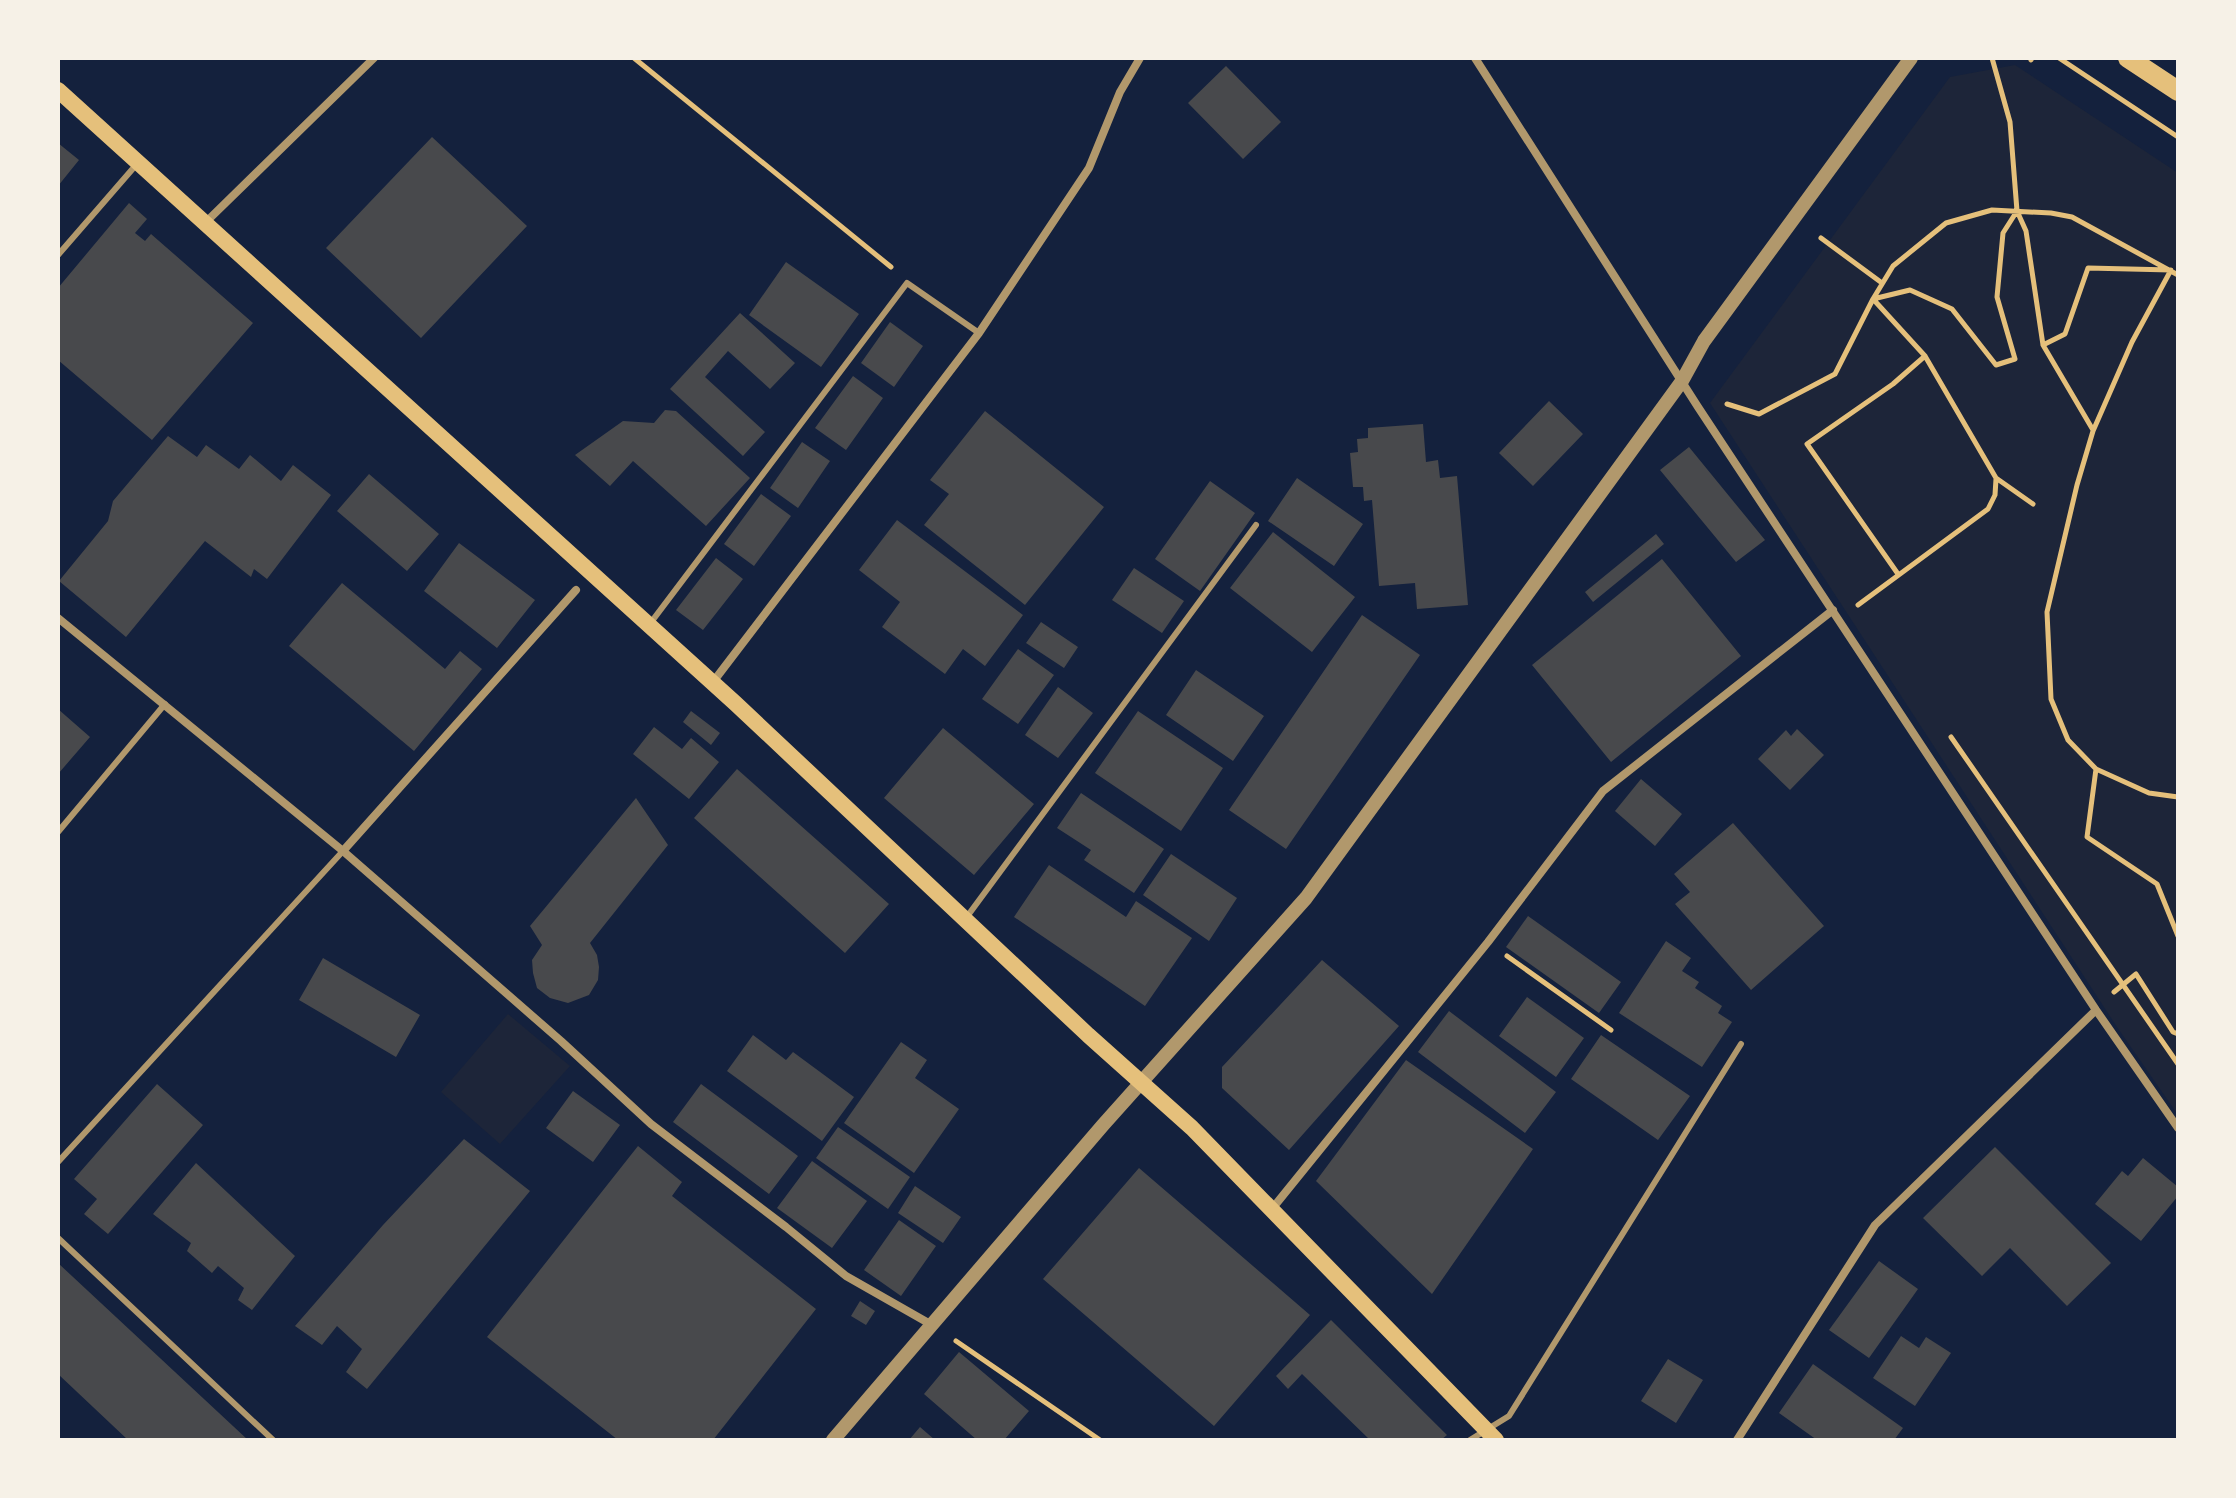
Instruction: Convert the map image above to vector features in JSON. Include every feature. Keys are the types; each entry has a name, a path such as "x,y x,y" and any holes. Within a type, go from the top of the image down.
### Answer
{"main road":[{"path":"2128,58 2178,91"},
{"path":"58,90 649,625 1088,1035 1192,1128 1491,1435"}],"street":[{"path":"206,222 374,58"},
{"path":"712,683 979,333 1089,168 1120,92 1140,58"},
{"path":"1475,58 1682,381 2096,1010 2178,1128"},
{"path":"833,1440 1141,1082 1306,898 1682,381 1704,341 1911,58"},
{"path":"343,851 576,590"},
{"path":"1271,1209 1488,942 1603,791 1833,610"},
{"path":"58,618 343,851 561,1041 651,1124 846,1276 932,1325"},
{"path":"1737,1440 1875,1225 2096,1010"}],"lane":[{"path":"58,255 139,162"},
{"path":"649,625 907,283 979,333"},
{"path":"966,918 1256,525"},
{"path":"58,832 165,704"},
{"path":"58,1162 343,851"},
{"path":"1470,1440 1491,1435 1509,1416 1741,1044"},
{"path":"58,1238 273,1440"}],"path":[{"path":"634,58 907,283"},
{"path":"1992,58 2010,122 2017,211 2026,231 2043,345 2093,431"},
{"path":"2059,58 2178,137"},
{"path":"1731,415 1722,403 1759,414 1835,374 1893,266 1946,223 1992,210 2072,217 2178,275"},
{"path":"1873,299 1910,290 1952,309 1996,365 2015,359 1997,297 2003,233 2017,211"},
{"path":"1821,238 1882,283"},
{"path":"2043,345 2065,334 2088,268 2171,270"},
{"path":"2171,270 2132,342 2093,431 2047,612 2051,699 2068,740 2096,769 2149,793 2178,797"},
{"path":"1873,299 1925,356 1996,478 2033,504"},
{"path":"1898,574 1807,444 1893,384 1925,356"},
{"path":"1833,610 1859,605 1988,509 1995,495 1996,478"},
{"path":"1851,593 1859,605"},
{"path":"1950,736 2178,1064"},
{"path":"2096,769 2087,837 2157,884 2178,936"},
{"path":"1488,942 1611,1030"},
{"path":"2136,974 2173,1032 2178,1034"},
{"path":"932,1325 1100,1440"}],"shaded area":[{"path":"2015,65 2178,173 2178,1115 2117,1027 1710,403 1950,77"},
{"path":"508,1014 570,1066 500,1144 441,1092"}],"building":[{"path":"1226,66 1281,122 1243,159 1188,103"},
{"path":"432,137 527,226 421,338 326,248"},
{"path":"58,143 79,160 58,186"},
{"path":"129,203 147,219 135,233 145,241 151,234 253,323 152,440 58,360 58,288"},
{"path":"786,262 859,314 821,367 749,315"},
{"path":"740,313 795,363 770,389 728,351 705,377 765,432 743,456 670,389"},
{"path":"890,322 923,346 894,387 861,363"},
{"path":"853,376 883,398 846,450 815,428"},
{"path":"1549,401 1583,434 1533,486 1499,453"},
{"path":"665,410 676,411 750,478 706,526 633,461 610,486 575,455 623,421 654,423"},
{"path":"985,411 1104,507 1025,605 924,525 949,494 930,480"},
{"path":"1423,424 1426,462 1438,460 1440,478 1457,476 1468,605 1417,609 1415,583 1379,586 1372,500 1364,501 1363,487 1353,487 1350,453 1358,452 1357,439 1368,438 1368,428"},
{"path":"168,436 197,457 206,445 239,469 250,455 281,481 293,465 331,495 267,579 254,569 251,577 205,541 126,637 59,581 108,521 113,501"},
{"path":"802,442 830,461 798,508 770,488"},
{"path":"1689,447 1765,540 1736,562 1660,470"},
{"path":"369,474 439,534 407,571 337,511"},
{"path":"1297,478 1363,524 1334,566 1268,521"},
{"path":"1210,481 1255,513 1200,591 1155,559"},
{"path":"761,494 791,516 754,566 724,544"},
{"path":"897,520 1023,615 985,666 963,649 945,674 882,627 900,602 859,570"},
{"path":"1273,532 1355,597 1312,652 1230,588"},
{"path":"1656,534 1664,544 1593,602 1585,592"},
{"path":"459,543 535,600 497,648 424,591"},
{"path":"716,558 743,579 703,630 676,610"},
{"path":"1662,559 1741,656 1611,762 1532,665"},
{"path":"1134,568 1184,601 1162,633 1112,600"},
{"path":"342,583 445,669 460,651 482,669 414,751 289,646"},
{"path":"1362,615 1420,655 1286,849 1229,810"},
{"path":"1041,622 1078,647 1064,668 1026,643"},
{"path":"1018,649 1054,675 1018,724 982,699"},
{"path":"1196,670 1264,716 1233,761 1166,715"},
{"path":"1058,687 1093,713 1058,758 1025,735"},
{"path":"58,709 90,737 58,774"},
{"path":"691,711 720,733 711,745 683,722"},
{"path":"1138,711 1223,768 1181,831 1095,773"},
{"path":"654,727 682,749 691,738 719,762 689,799 633,754"},
{"path":"943,728 1034,804 974,875 884,798"},
{"path":"1797,729 1824,755 1790,790 1758,759 1786,730 1791,736"},
{"path":"737,769 889,904 845,953 694,818"},
{"path":"1641,779 1682,814 1655,846 1615,811"},
{"path":"1081,793 1164,849 1134,893 1084,860 1091,850 1057,828"},
{"path":"636,798 668,845 590,943 599,967 598,980 589,995 568,1003 550,998 537,988 532,960 542,945 530,926"},
{"path":"1733,823 1824,926 1751,990 1675,904 1690,892 1674,874"},
{"path":"1171,854 1237,898 1209,941 1143,895"},
{"path":"1049,865 1126,917 1136,901 1192,938 1145,1006 1014,917"},
{"path":"1528,916 1621,982 1599,1013 1506,947"},
{"path":"1666,941 1691,958 1682,971 1699,982 1695,988 1722,1006 1718,1013 1732,1022 1702,1067 1619,1013"},
{"path":"323,958 420,1015 396,1057 299,1000"},
{"path":"1322,960 1399,1026 1289,1150 1222,1088 1222,1067"},
{"path":"1527,997 1584,1038 1556,1077 1499,1036"},
{"path":"1449,1011 1556,1092 1525,1133 1418,1052"},
{"path":"753,1035 786,1060 793,1052 854,1097 822,1141 727,1071"},
{"path":"1601,1035 1690,1096 1658,1140 1571,1079"},
{"path":"901,1042 927,1060 915,1078 959,1109 914,1173 844,1123"},
{"path":"1406,1060 1533,1149 1432,1294 1316,1181"},
{"path":"157,1084 203,1125 108,1234 84,1214 97,1199 74,1179"},
{"path":"701,1084 798,1156 769,1194 673,1122"},
{"path":"573,1091 620,1125 593,1162 546,1128"},
{"path":"838,1127 910,1177 888,1209 816,1158"},
{"path":"464,1139 530,1191 367,1389 346,1372 362,1349 337,1326 322,1345 295,1326 383,1225"},
{"path":"638,1146 682,1182 672,1196 816,1309 713,1440 618,1440 487,1337"},
{"path":"1995,1147 2111,1263 2067,1306 2010,1248 1982,1276 1923,1218"},
{"path":"2143,1158 2178,1187 2178,1196 2141,1241 2095,1204 2122,1171 2128,1176"},
{"path":"812,1161 867,1201 832,1248 777,1208"},
{"path":"196,1163 295,1256 252,1310 238,1300 244,1288 218,1266 212,1273 187,1251 191,1243 153,1214"},
{"path":"1139,1168 1310,1315 1214,1426 1043,1279"},
{"path":"915,1186 961,1217 943,1243 898,1213"},
{"path":"899,1220 936,1246 901,1296 864,1270"},
{"path":"1879,1261 1918,1289 1869,1358 1829,1330"},
{"path":"58,1263 248,1440 128,1440 58,1374"},
{"path":"860,1301 875,1311 866,1325 851,1316"},
{"path":"1331,1320 1447,1435 1441,1440 1370,1440 1302,1374 1288,1389 1276,1376"},
{"path":"1901,1336 1919,1348 1926,1337 1951,1353 1915,1406 1873,1378"},
{"path":"959,1352 1029,1411 1004,1440 977,1440 924,1394"},
{"path":"1668,1359 1703,1380 1676,1423 1641,1401"},
{"path":"1813,1364 1903,1428 1894,1440 1817,1440 1779,1413"},
{"path":"920,1427 935,1440 909,1440"}]}
